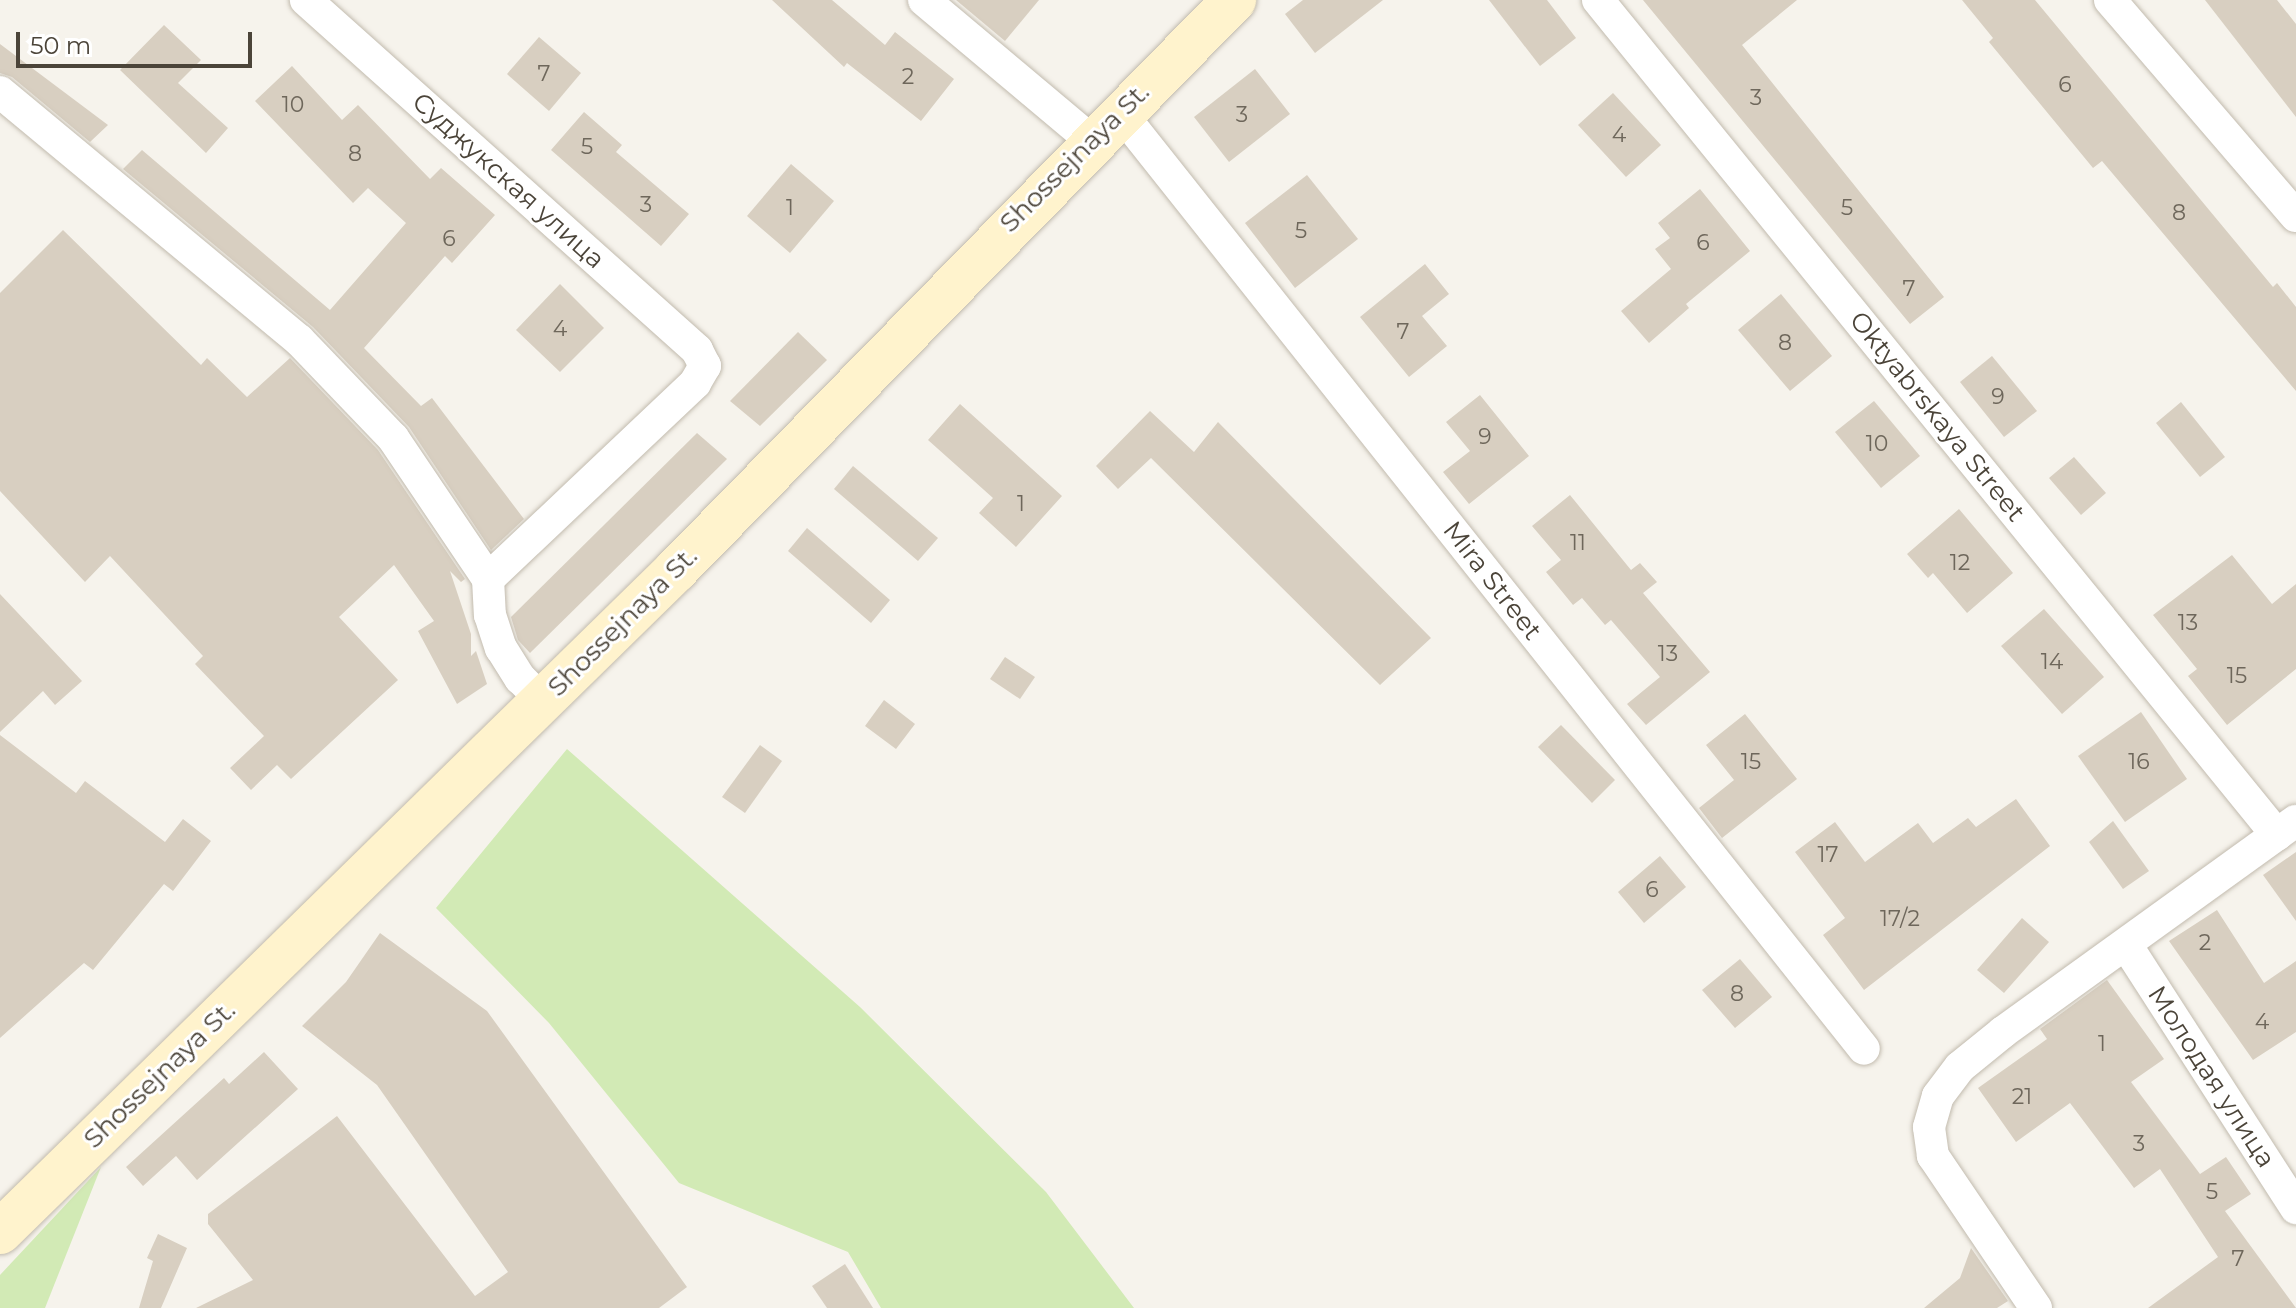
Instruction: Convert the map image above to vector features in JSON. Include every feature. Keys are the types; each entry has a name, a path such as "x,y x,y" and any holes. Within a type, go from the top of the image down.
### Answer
{"street":[{"name":"Суджукская улица","path":"306,0 697,350 705,366 695,383 488,579"},
{"name":"Mira Street","path":"924,0 1106,126 1864,1049"},
{"name":"Shossejnaya St.","path":"0,1232 543,701 1106,126 1234,0"},
{"name":"Oktyabrskaya Street","path":"1598,0 2286,828"},
{"path":"2110,0 2296,216"},
{"path":"0,92 299,340 393,438 488,579 490,615 501,648 520,678 543,701"},
{"path":"2036,1308 1947,1182 1933,1156 1929,1127 1938,1096 1960,1067 2286,828"},
{"name":"Молодая улица","path":"2127,946 2296,1208"}],"green space":[{"path":"567,749 860,1007 1046,1192 1134,1308 881,1308 848,1252 679,1183 549,1023 436,908"},
{"path":"101,1167 45,1308 0,1308 0,1275"}],"building":[{"path":"772,0 832,0 885,45 895,32 954,79 921,121 847,63 844,67"},
{"path":"956,0 1039,0 1005,41"},
{"path":"1303,0 1383,0 1315,53 1285,14"},
{"path":"1489,0 1547,0 1576,38 1540,66"},
{"path":"1643,0 1797,0 1742,45 1944,297 1910,324"},
{"path":"1962,0 2035,0 2273,287 2277,283 2296,307 2296,391 2102,161 2093,168 1989,42 1993,38"},
{"path":"2205,0 2277,0 2296,24 2296,117"},
{"path":"164,25 201,60 178,83 228,128 206,153 120,70"},
{"path":"539,37 581,73 549,111 507,74"},
{"path":"0,44 108,125 90,142 12,77 0,73"},
{"path":"292,66 342,120 358,105 430,179 441,168 495,215 452,263 445,256 364,348 421,406 432,398 524,519 491,550 409,427 313,327 123,169 142,150 330,310 406,223 368,188 353,203 255,101"},
{"path":"1255,69 1290,114 1229,162 1194,117"},
{"path":"1613,93 1661,145 1626,177 1578,125"},
{"path":"584,112 622,145 616,152 689,214 661,246 551,150"},
{"path":"791,164 834,201 790,253 747,216"},
{"path":"1307,175 1358,239 1295,288 1245,223"},
{"path":"1700,189 1750,251 1686,304 1689,308 1649,343 1621,311 1671,269 1655,249 1670,238 1658,223"},
{"path":"63,230 201,365 207,358 247,397 290,358 378,450 465,579 461,582 450,571 471,634 471,656 476,651 487,684 457,704 418,631 434,621 394,565 339,617 398,680 291,779 277,765 251,790 230,768 264,736 195,664 203,656 110,556 85,582 0,491 0,293"},
{"path":"1425,264 1449,294 1422,316 1447,346 1409,377 1360,317"},
{"path":"560,284 604,328 560,372 516,330"},
{"path":"1781,294 1832,356 1790,391 1738,330"},
{"path":"798,332 827,360 760,426 730,401"},
{"path":"1992,356 2037,411 2004,437 1960,382"},
{"path":"1480,395 1529,456 1469,504 1443,472 1470,451 1446,422"},
{"path":"1874,401 1920,456 1881,488 1835,432"},
{"path":"2181,402 2225,457 2200,477 2156,423"},
{"path":"960,404 1062,496 1016,547 979,513 993,498 928,440"},
{"path":"1150,411 1194,452 1218,422 1431,638 1380,685 1151,458 1118,489 1096,466"},
{"path":"697,433 727,459 530,653 518,640 511,617"},
{"path":"2074,457 2106,493 2081,515 2049,478"},
{"path":"853,466 938,538 918,561 834,489"},
{"path":"1570,495 1631,570 1640,563 1657,582 1643,593 1710,672 1646,725 1627,704 1660,677 1611,620 1605,625 1582,598 1573,605 1546,572 1561,560 1532,526"},
{"path":"1959,509 2013,573 1967,613 1933,573 1928,578 1907,554"},
{"path":"807,528 890,600 871,623 788,551"},
{"path":"2232,555 2272,604 2296,584 2296,669 2227,725 2188,676 2197,669 2153,615"},
{"path":"0,594 82,681 55,705 43,691 0,732"},
{"path":"2044,609 2104,677 2062,714 2001,646"},
{"path":"1005,657 1035,677 1020,699 990,679"},
{"path":"884,700 915,724 896,749 865,726"},
{"path":"2141,712 2187,779 2125,822 2078,756"},
{"path":"1745,714 1797,779 1722,838 1699,808 1734,780 1706,745"},
{"path":"1561,725 1615,780 1592,803 1538,747"},
{"path":"0,735 76,793 85,781 165,842 183,819 211,841 173,891 164,884 93,970 84,963 0,1038"},
{"path":"760,745 782,761 745,813 722,797"},
{"path":"2016,799 2050,846 1864,990 1823,935 1845,918 1795,852 1835,822 1865,862 1918,823 1933,843 1968,818 1976,827"},
{"path":"2113,821 2149,871 2123,889 2089,842"},
{"path":"2296,852 2296,921 2263,875"},
{"path":"1660,856 1686,887 1644,923 1618,892"},
{"path":"2217,910 2264,983 2296,961 2296,1032 2253,1060 2169,941"},
{"path":"2022,918 2049,942 2004,993 1977,970"},
{"path":"380,933 487,1011 687,1287 659,1308 196,1308 253,1280 208,1224 208,1214 337,1116 475,1296 508,1272 377,1085 302,1026 346,982"},
{"path":"1740,959 1772,997 1735,1028 1702,990"},
{"path":"2107,980 2164,1059 2131,1082 2200,1174 2226,1157 2251,1194 2225,1211 2296,1308 2148,1308 2218,1257 2160,1169 2134,1188 2070,1103 2016,1142 1978,1088 2047,1039 2040,1029"},
{"path":"264,1052 298,1089 197,1180 176,1156 143,1186 126,1167 224,1078 229,1084"},
{"path":"158,1234 187,1248 161,1308 139,1308 153,1261 147,1258"},
{"path":"1971,1248 2008,1301 1997,1308 1924,1308 1960,1278"},
{"path":"845,1264 873,1308 827,1308 812,1286"}]}
